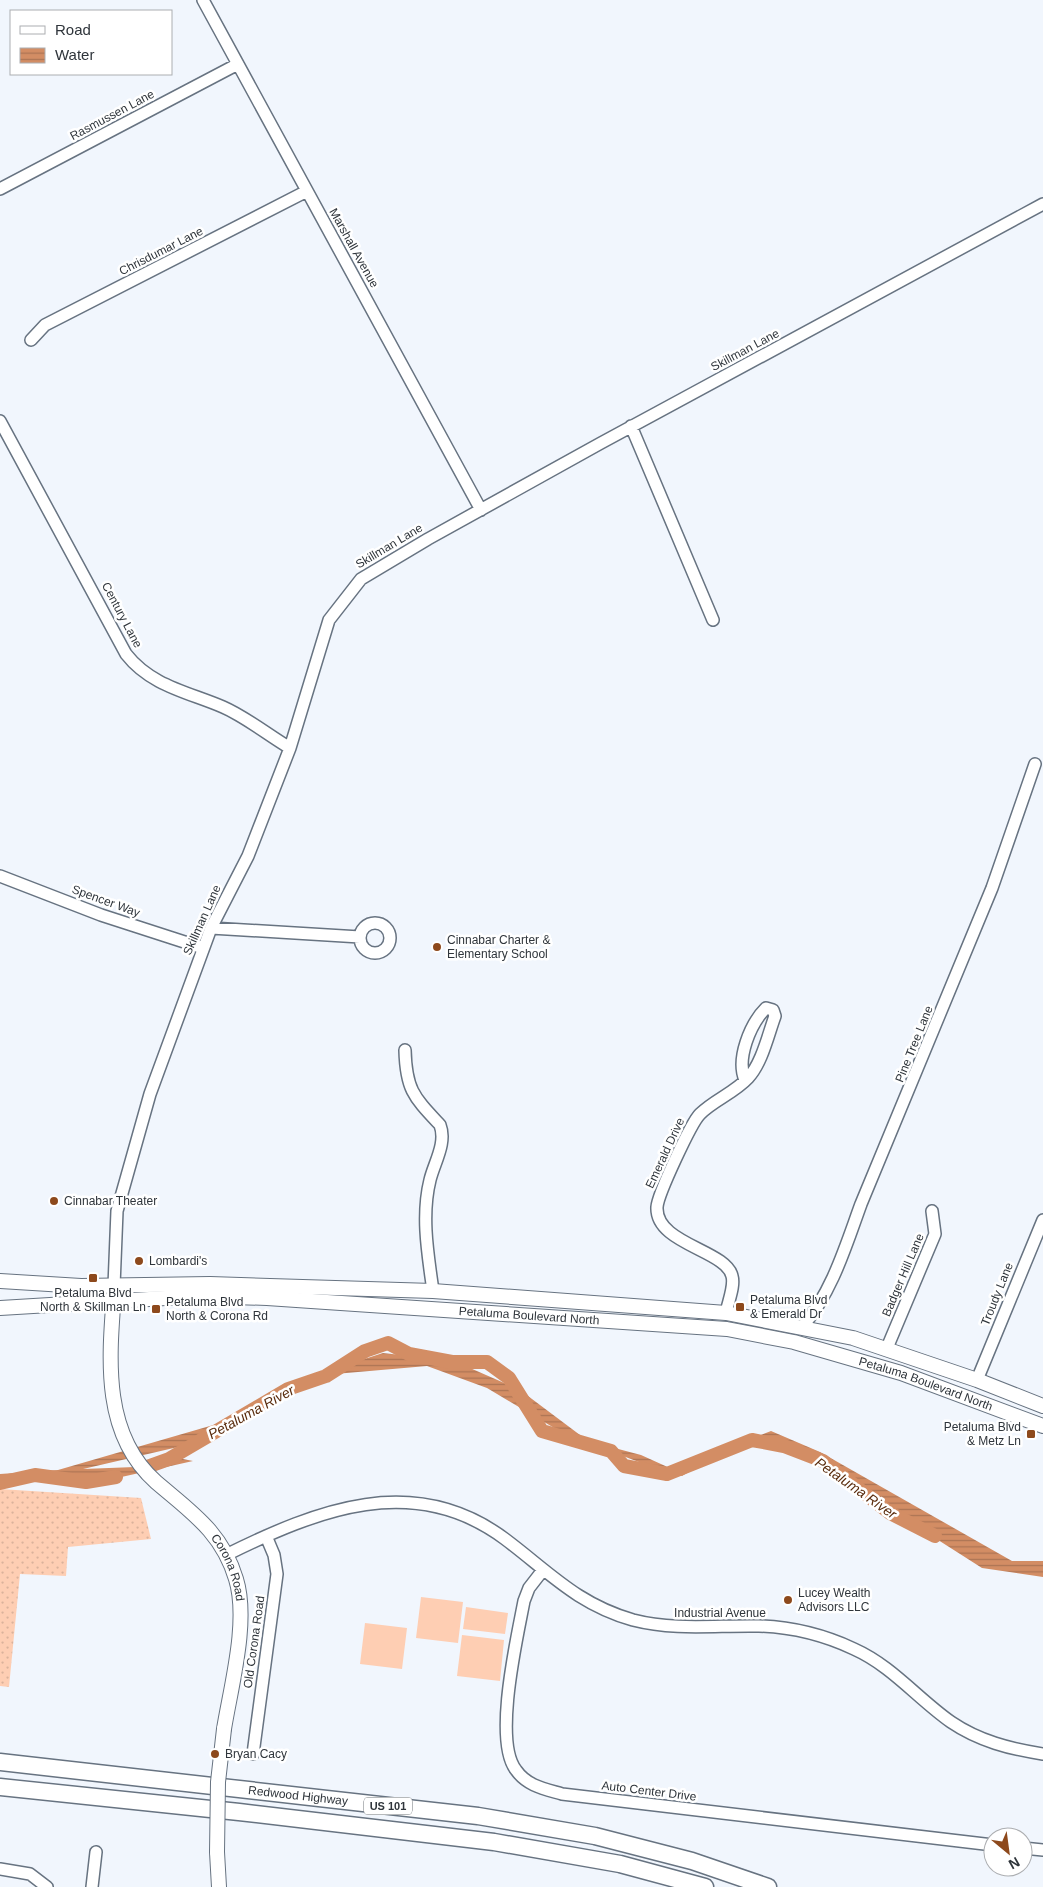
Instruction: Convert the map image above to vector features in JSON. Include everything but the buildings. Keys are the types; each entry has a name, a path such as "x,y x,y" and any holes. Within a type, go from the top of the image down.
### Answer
{"highway":[{"name":"Redwood Highway","path":"0,1762 478,1816 595,1836 692,1861 768,1887"},
{"name":"Redwood Highway","path":"0,1787 240,1812 494,1842 620,1864 705,1887"}],"main road":[{"name":"Petaluma Boulevard North","path":"0,1281 114,1286 210,1284 433,1291 726,1313 802,1327 887,1348 1043,1406"},
{"name":"Corona Road","path":"114,1286 109,1374 117,1418 125,1440 155,1481 211,1529 226,1555 237,1580 240,1608 238,1642 224,1729 218,1782 217,1852 219,1887"},
{"name":"Petaluma Boulevard North","path":"0,1308 113,1303 199,1296 267,1298 727,1329 794,1342 901,1373 1043,1426"}],"street":[{"name":"Marshall Avenue","path":"203,0 481,510"},
{"name":"Rasmussen Lane","path":"0,189 238,64"},
{"name":"Chrisdumar Lane","path":"31,340 45,325 307,191"},
{"name":"Skillman Lane","path":"114,1286 117,1211 150,1094 211,928 248,856 290,748 329,620 361,578 631,426 1043,204"},
{"name":"Century Lane","path":"0,422 126,654 137,668 156,682 225,708 290,748"},
{"path":"631,426 713,620"},
{"name":"Pine Tree Lane","path":"802,1327 817,1310 842,1256 861,1204 992,888 1035,764"},
{"name":"Spencer Way","path":"0,876 101,915 203,948"},
{"path":"211,928 360,937"},
{"name":"Emerald Drive","path":"726,1313 733,1282 732,1274 728,1268 715,1258 669,1232 660,1218 657,1208 663,1188 698,1116 745,1080 758,1062 776,1016 773,1010 766,1008 751,1030 741,1065 745,1080"},
{"path":"405,1050 405,1075 410,1089 443,1131 442,1141 429,1181 426,1205 425,1222 433,1291"},
{"name":"Badger Hill Lane","path":"887,1348 935,1234 932,1211"},
{"name":"Troudy Lane","path":"977,1380 1043,1220"},
{"name":"Industrial Avenue","path":"226,1555 292,1524 340,1508 386,1502 430,1504 480,1522 584,1599 616,1614 642,1622 683,1628 776,1627 796,1630 833,1640 884,1666 936,1711 966,1731 1001,1746 1043,1754"},
{"name":"Old Corona Road","path":"253,1754 277,1574 274,1555 266,1536"},
{"name":"Auto Center Drive","path":"543,1570 529,1588 524,1602 507,1709 507,1745 510,1758 515,1770 525,1780 536,1786 562,1794 983,1844"},
{"path":"92,1887 96,1852"},
{"path":"0,1869 30,1874 47,1887"}],"shaded area":[{"path":"0,1489 141,1498 151,1539 68,1547 66,1576 20,1574 9,1687 0,1686"},
{"path":"421,1597 463,1602 458,1643 416,1638"},
{"path":"466,1607 508,1613 505,1634 463,1629"},
{"path":"365,1623 407,1628 402,1669 360,1664"},
{"path":"462,1635 504,1640 500,1681 457,1676"}],"water":[{"path":"383,1353 454,1361 520,1390 588,1441 641,1455 672,1469 771,1431 820,1452 1012,1561 1043,1561 1043,1577 982,1568 841,1478 806,1451 768,1438 706,1462 682,1476 623,1456 593,1451 487,1388 427,1366 335,1374 283,1396 204,1441 83,1469 135,1467 178,1458 193,1461 108,1480 52,1477 0,1482 0,1474 58,1470 234,1419 318,1374"}],"waterway":[{"name":"Petaluma River","path":"144,1468 169,1459 288,1389 326,1376 365,1351 388,1343 409,1354 452,1362 487,1362 509,1378 542,1431 611,1451 624,1466 667,1474 752,1440 784,1446 823,1461 890,1513 935,1536"},
{"name":"Petaluma River","path":"0,1483 35,1475 86,1482 116,1477"}],"place":[{"name":"Cinnabar Charter & Elementary School","path":"437,947"},
{"name":"Cinnabar Theater","path":"54,1201"},
{"name":"Lombardi's","path":"139,1261"},
{"name":"Petaluma Blvd North & Skillman Ln","path":"93,1278"},
{"name":"Petaluma Blvd & Emerald Dr","path":"740,1307"},
{"name":"Petaluma Blvd North & Corona Rd","path":"156,1309"},
{"name":"Petaluma Blvd & Metz Ln","path":"1031,1434"},
{"name":"Lucey Wealth Advisors LLC","path":"788,1600"},
{"name":"Bryan Cacy","path":"215,1754"}]}
